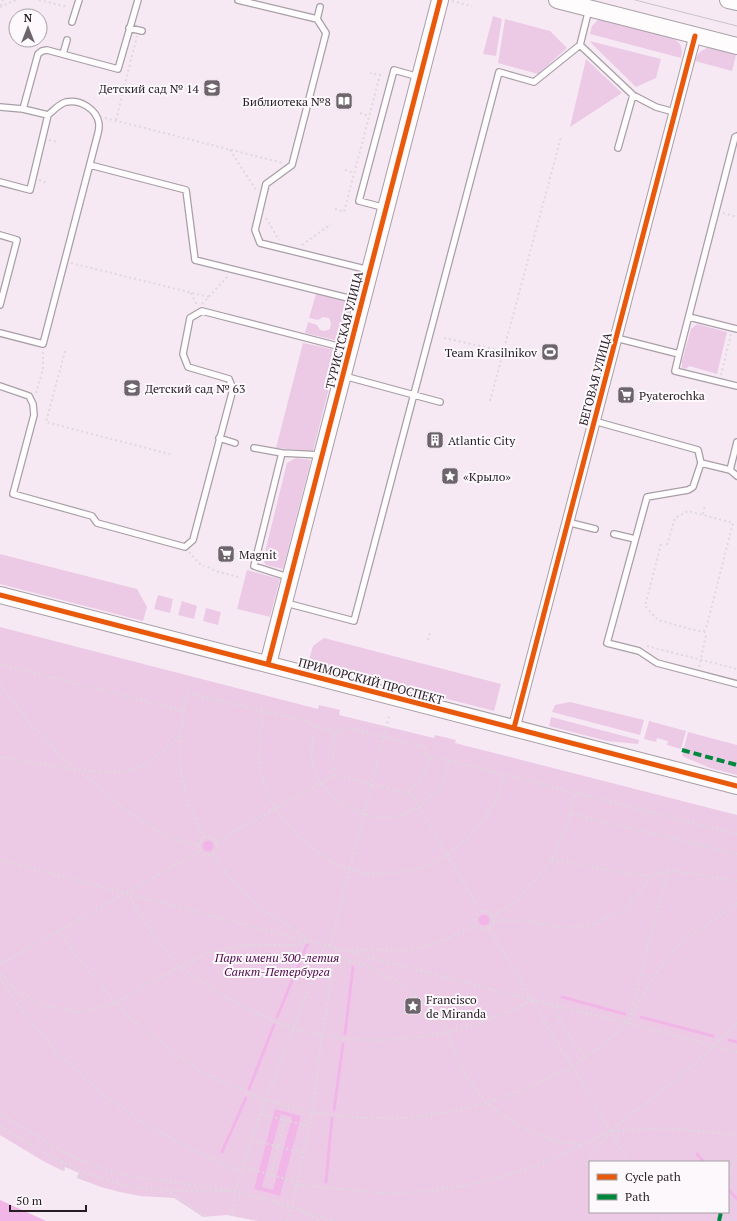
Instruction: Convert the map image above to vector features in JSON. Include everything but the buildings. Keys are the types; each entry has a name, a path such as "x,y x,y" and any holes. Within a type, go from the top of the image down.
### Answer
{"street":[{"name":"ТУРИСТСКАЯ УЛИЦА","path":"268,664 440,0"},
{"path":"557,0 737,46"},
{"path":"728,0 737,2"},
{"name":"БЕГОВАЯ УЛИЦА","path":"514,728 695,36"},
{"name":"ПРИМОРСКИЙ ПРОСПЕКТ","path":"0,595 737,786"}],"lane":[{"path":"72,22 80,0"},
{"path":"23,109 38,54 42,51 47,50 118,69 138,0"},
{"path":"238,0 317,19 326,33 292,165 266,184 255,230 260,243 370,270"},
{"path":"317,19 320,7"},
{"path":"284,602 354,621 499,72 534,82 580,45 590,8"},
{"path":"129,28 140,31"},
{"path":"63,54 67,40"},
{"path":"580,45 633,95 656,107 674,112"},
{"path":"386,208 359,201 394,70 420,77"},
{"path":"618,148 633,95"},
{"path":"0,182 30,190 48,115 56,107 67,102 78,102 89,107 96,115 99,124 98,133 42,344 0,333"},
{"path":"0,107 23,109 48,115"},
{"path":"737,136 735,137 675,371 737,386"},
{"path":"90,165 186,190 195,260 362,301"},
{"path":"0,235 17,240 0,305"},
{"path":"0,386 29,396 33,404 34,415 13,494 92,516 97,523 185,547 193,540 233,389 229,379 188,368 183,354 190,318 202,311 349,349"},
{"path":"689,317 735,329"},
{"path":"616,338 679,354"},
{"path":"342,376 440,402"},
{"path":"594,422 698,450 701,463 693,488 647,497 607,643 638,651 657,663 737,684"},
{"path":"219,438 235,443"},
{"path":"730,470 737,442"},
{"path":"254,448 282,454 322,455"},
{"path":"282,454 254,566 291,577"},
{"path":"701,463 730,470 737,476"},
{"path":"568,522 596,529"},
{"path":"614,534 636,539"}],"path":[{"path":"1,6 3,0"},
{"path":"1,6 16,0"},
{"path":"39,0 76,9"},
{"path":"116,120 140,31"},
{"path":"335,209 344,212 380,75 370,73"},
{"path":"360,114 369,116"},
{"path":"96,115 292,165"},
{"path":"490,402 561,137"},
{"path":"52,141 58,142"},
{"path":"230,149 262,200"},
{"path":"345,170 354,173"},
{"path":"42,182 47,183"},
{"path":"260,208 285,250"},
{"path":"716,211 737,217"},
{"path":"293,252 331,224"},
{"path":"64,262 209,297"},
{"path":"190,292 199,308 235,270"},
{"path":"719,382 735,329"},
{"path":"444,338 504,351"},
{"path":"33,404 43,369 42,344"},
{"path":"65,351 46,422 173,455"},
{"path":"214,391 231,396"},
{"path":"472,471 497,477"},
{"path":"703,514 705,506"},
{"path":"667,545 675,518 688,511 733,522 707,626 704,631 706,635 698,674"},
{"path":"661,544 645,606 658,620 698,631 704,631"},
{"path":"185,547 201,565 204,566"},
{"path":"208,567 215,571 238,577"},
{"path":"428,640 430,631"},
{"path":"640,645 737,669"},
{"path":"0,664 183,712"},
{"path":"0,685 32,725 72,768"},
{"path":"204,838 195,819 185,787 180,762 183,712 187,693 307,722 315,726 340,733 342,727 425,747 423,754 430,756 737,834"},
{"path":"262,712 259,745 260,766 266,788 275,809 289,827 324,858 350,870 371,874 400,872 425,867 447,854 463,842 481,823 495,801 504,775"},
{"path":"330,946 389,716"},
{"path":"315,726 312,760 316,774 329,794 342,805 364,815 386,817 404,814 418,806 430,797 441,784 449,761"},
{"path":"336,732 332,750 332,763 336,775"},
{"path":"0,757 78,769 119,772 140,767 157,756 182,735"},
{"path":"408,793 420,782 426,771 430,756"},
{"path":"78,769 120,806 167,837 198,845"},
{"path":"216,842 321,782 336,775 408,793 415,800 480,911"},
{"path":"492,916 517,902 552,859 566,828 576,793"},
{"path":"571,814 737,854"},
{"path":"211,837 216,842 217,849 213,854 205,855 200,851 198,845 201,839 211,837"},
{"path":"0,964 200,851"},
{"path":"213,854 220,865 239,887 260,908 297,930 309,941"},
{"path":"552,859 619,872 652,876 668,870 737,881"},
{"path":"0,860 127,892 532,1000 628,1023 737,1052"},
{"path":"628,1023 668,870"},
{"path":"493,921 521,920 564,928 594,924 619,913 635,899 652,876"},
{"path":"127,892 162,947 179,967 226,998 252,1011 294,1028 347,1039 376,1040 412,1037 448,1032 508,1012 532,1000"},
{"path":"58,931 88,970 131,1018 164,1045 201,1072 266,1100 312,1112 360,1118 406,1118 449,1112 486,1103 521,1091 572,1067 606,1042 628,1023 655,974 680,944 737,903"},
{"path":"480,911 487,911 491,913 493,921 489,928"},
{"path":"480,911 475,917 474,922 481,929 489,928"},
{"path":"350,952 366,949 404,950 436,944 476,925"},
{"path":"489,928 628,1161"},
{"path":"0,974 20,993 43,1005 78,1012 117,1003 147,984 208,953 244,945 294,945 309,941"},
{"path":"233,1216 235,1191 241,1172 266,1100 325,945"},
{"path":"287,1221 292,1207 312,1112 322,1035 336,948"},
{"path":"334,957 363,964 400,983 433,1009 448,1032 452,1048 468,1079 486,1103 513,1122 548,1139 583,1144"},
{"path":"0,978 20,1008 56,1051 97,1090 149,1127 205,1156 241,1172"},
{"path":"557,1006 559,1018 577,1049 581,1050 586,1057"},
{"path":"243,1167 297,1183 382,1192 421,1192 493,1180 534,1167 610,1130 672,1084 737,1023"},
{"path":"0,1114 66,1154 108,1171 137,1177 235,1191 292,1207 334,1221"},
{"path":"261,1114 309,1126"},
{"path":"271,1175 285,1120"},
{"path":"0,1126 47,1154 85,1173 124,1185 155,1190 235,1191"},
{"path":"610,1130 663,1128 737,1136"},
{"path":"585,1165 610,1130"},
{"path":"252,1140 303,1153"},
{"path":"729,1178 737,1153"},
{"path":"62,1162 60,1168 65,1170"},
{"path":"77,1176 82,1178 85,1173"},
{"path":"166,1190 207,1217"},
{"path":"292,1207 320,1221"}],"green space":[{"path":"493,16 502,19 496,56 483,54"},
{"path":"505,19 550,31 567,48 538,74 498,63"},
{"path":"599,19 674,39 681,47 681,58 590,34 592,26"},
{"path":"590,41 661,59 656,78 636,87"},
{"path":"707,48 736,55 732,71 695,61 699,53"},
{"path":"586,59 622,93 570,127"},
{"path":"316,294 345,301 351,304 342,339 334,340 305,333 308,322 317,325 320,330 325,331 330,329 331,323 329,318 323,317 318,320 309,318"},
{"path":"697,324 727,332 717,374 689,366 686,369 682,368 682,361 691,329"},
{"path":"303,343 332,349 338,353 313,451 276,448"},
{"path":"296,458 311,460 283,569 266,565 263,560 287,463"},
{"path":"0,554 137,589 147,607 143,621 0,584"},
{"path":"247,570 280,579 270,617 237,609"},
{"path":"158,595 173,599 170,613 154,609"},
{"path":"182,601 197,606 194,619 178,615"},
{"path":"206,608 221,612 218,625 203,621"},
{"name":"Парк имени 300-летия Санкт-Петербурга","path":"0,627 318,709 319,705 340,710 339,715 434,738 435,735 456,740 455,743 737,815 737,1221 257,1221 227,1215 203,1217 174,1198 140,1196 101,1187 77,1178 79,1173 65,1167 63,1171 43,1161 0,1135"},
{"path":"324,638 501,684 494,711 308,663 313,646"},
{"path":"570,702 644,720 640,735 552,712 555,705"},
{"path":"551,717 639,740 638,744 607,741 549,726"},
{"path":"649,721 686,731 681,749 667,745 668,741 657,738 656,742 644,739"},
{"path":"688,732 737,745 737,775 710,768 682,756"}],"shaded area":[{"path":"208,840 212,842 214,846 212,850 208,852 204,850 202,846 204,842"},
{"path":"484,914 488,916 490,920 488,924 484,926 480,924 478,920 480,916"},
{"path":"275,1109 301,1116 280,1196 254,1189","holes":["281,1114 292,1117 273,1190 262,1187"]},
{"path":"0,1200 46,1221 0,1221"}],"waterway":[{"path":"277,1017 307,945"},
{"path":"345,1034 353,967"},
{"path":"562,997 625,1014"},
{"path":"641,1017 713,1036"},
{"path":"249,1089 274,1025"},
{"path":"729,1040 737,1042"},
{"path":"334,1110 343,1044"},
{"path":"222,1152 246,1098"},
{"path":"326,1182 332,1118"},
{"path":"697,1154 703,1161"},
{"path":"729,1190 737,1199"}],"tram line":[{"path":"635,0 737,26"}],"marked path":[{"path":"682,750 737,765"},
{"path":"719,1221 721,1213"}],"cycle path":[{"path":"268,664 440,0"},
{"path":"514,728 695,36"},
{"path":"0,595 737,786"}],"place":[{"name":"Детский сад № 14","path":"212,88"},
{"name":"Библиотека №8","path":"344,101"},
{"name":"Team Krasilnikov","path":"550,352"},
{"name":"Детский сад № 63","path":"132,388"},
{"name":"Pyaterochka","path":"626,395"},
{"name":"Atlantic City","path":"435,440"},
{"name":"«Крыло»","path":"450,476"},
{"name":"Magnit","path":"226,554"},
{"name":"Francisco de Miranda","path":"413,1006"}]}
